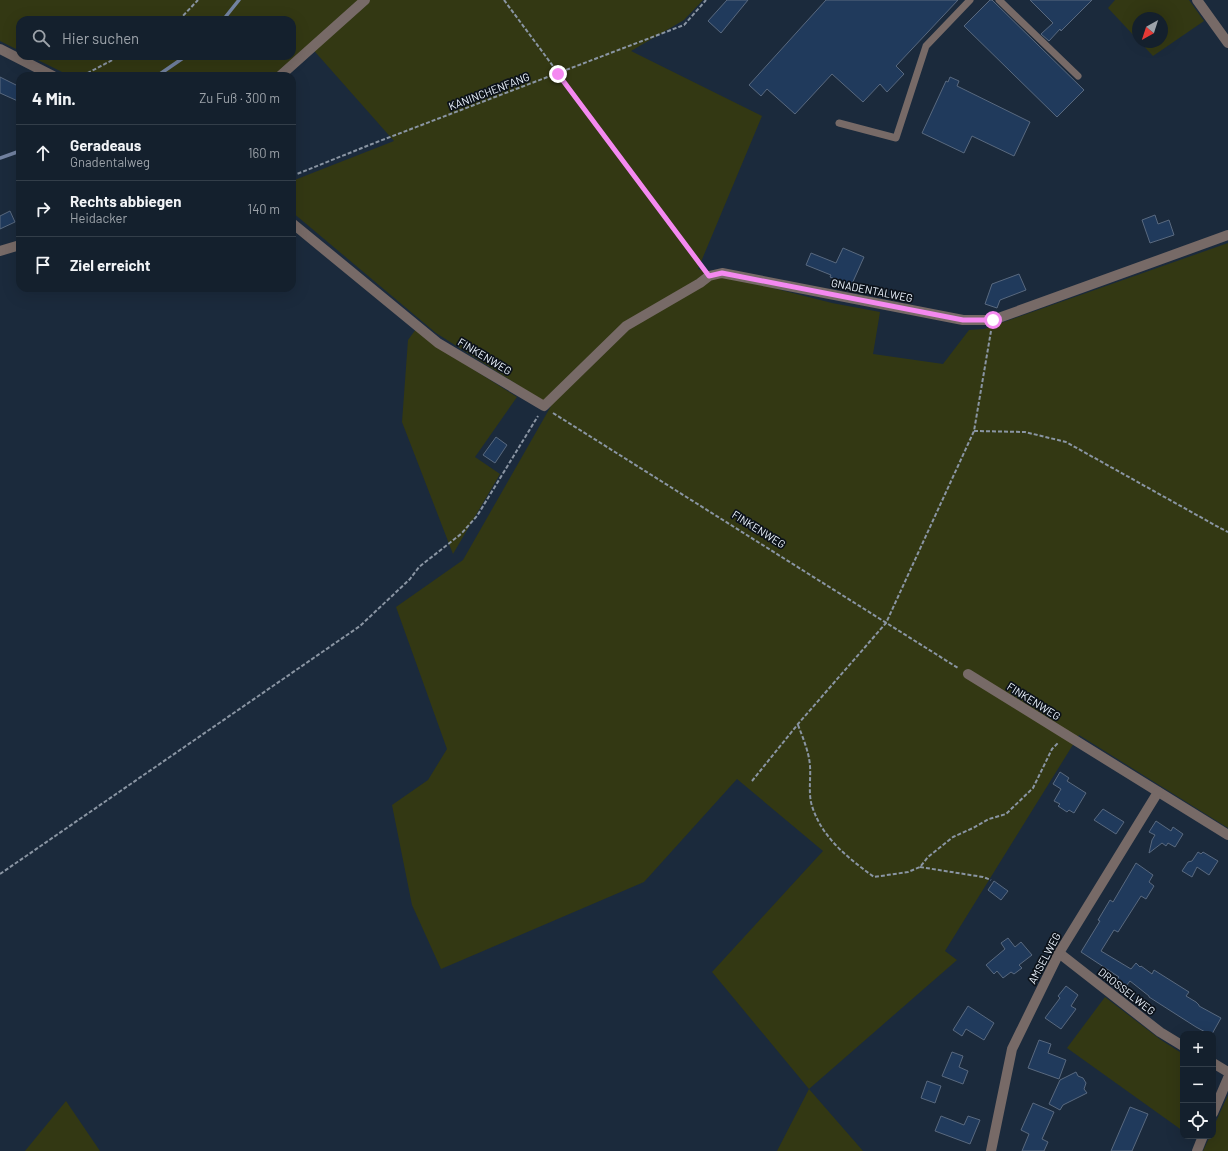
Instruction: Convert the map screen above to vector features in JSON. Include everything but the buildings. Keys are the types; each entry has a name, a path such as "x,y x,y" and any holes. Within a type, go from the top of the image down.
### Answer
{"street":[{"path":"284,72 365,0"},
{"path":"1197,0 1228,43"},
{"path":"0,49 16,57"},
{"path":"22,60 45,72"},
{"name":"FINKENWEG","path":"296,226 438,342 544,406"},
{"name":"GNADENTALWEG","path":"544,406 626,326 700,283 709,276 722,273 963,320 993,320 1228,235"},
{"path":"0,251 16,246"},
{"name":"FINKENWEG","path":"968,674 1228,835"},
{"name":"AMSELWEG","path":"991,1151 1012,1049 1059,953 1158,792"},
{"name":"DROSSELWEG","path":"1059,953 1160,1032 1180,1044"},
{"path":"1216,1065 1228,1072"},
{"path":"1216,1106 1228,1078"},
{"path":"1197,1151 1202,1139"}],"lane":[{"path":"839,123 896,138 926,46 970,0"},
{"path":"999,0 1078,76"}],"path":[{"path":"183,16 198,0"},
{"path":"504,0 709,276"},
{"name":"KANINCHENFANG","path":"296,174 684,25 706,0"},
{"path":"90,72 112,60"},
{"path":"752,781 798,724 886,622 974,431 993,320"},
{"path":"0,874 360,626 410,579 420,566 461,534 477,516 544,406"},
{"name":"FINKENWEG","path":"544,406 968,674"},
{"path":"974,431 1025,432 1066,442 1228,532"},
{"path":"798,724 810,766 812,805 823,830 845,856 874,878 908,872 920,867 928,857 953,837 989,819 1006,814 1033,788 1052,749 1066,735"},
{"path":"920,867 983,877 991,880"}],"green space":[{"path":"0,0 703,0 684,20 631,51 762,116 698,269 832,303 880,312 873,354 943,364 969,330 984,329 1228,243 1228,828 1079,735 945,951 957,960 809,1089 712,972 823,851 737,779 644,882 441,969 412,905 392,805 428,780 447,749 396,607 463,560 551,406 436,333 296,215 296,179 394,141 309,45 296,56 296,16 16,16 16,49 0,41"},
{"path":"1115,0 1189,0 1204,21 1168,46 1168,12 1132,12 1132,34 1108,8"},
{"path":"1146,48 1165,48 1153,56"},
{"path":"38,60 292,60 278,72 62,72"},
{"path":"416,329 433,344 517,397 475,457 500,474 453,554 402,422 408,340"},
{"path":"1105,997 1161,1040 1180,1052 1180,1129 1067,1048"},
{"path":"809,1089 863,1151 777,1151"},
{"path":"1228,1095 1228,1151 1203,1151 1209,1139 1216,1139 1216,1121"},
{"path":"66,1101 100,1151 25,1151"}],"waterway":[{"path":"226,16 239,0"},
{"path":"163,72 180,60"},
{"path":"0,158 16,152"}],"route":[{"path":"558,74 709,276 722,273 963,320 993,320"}]}
